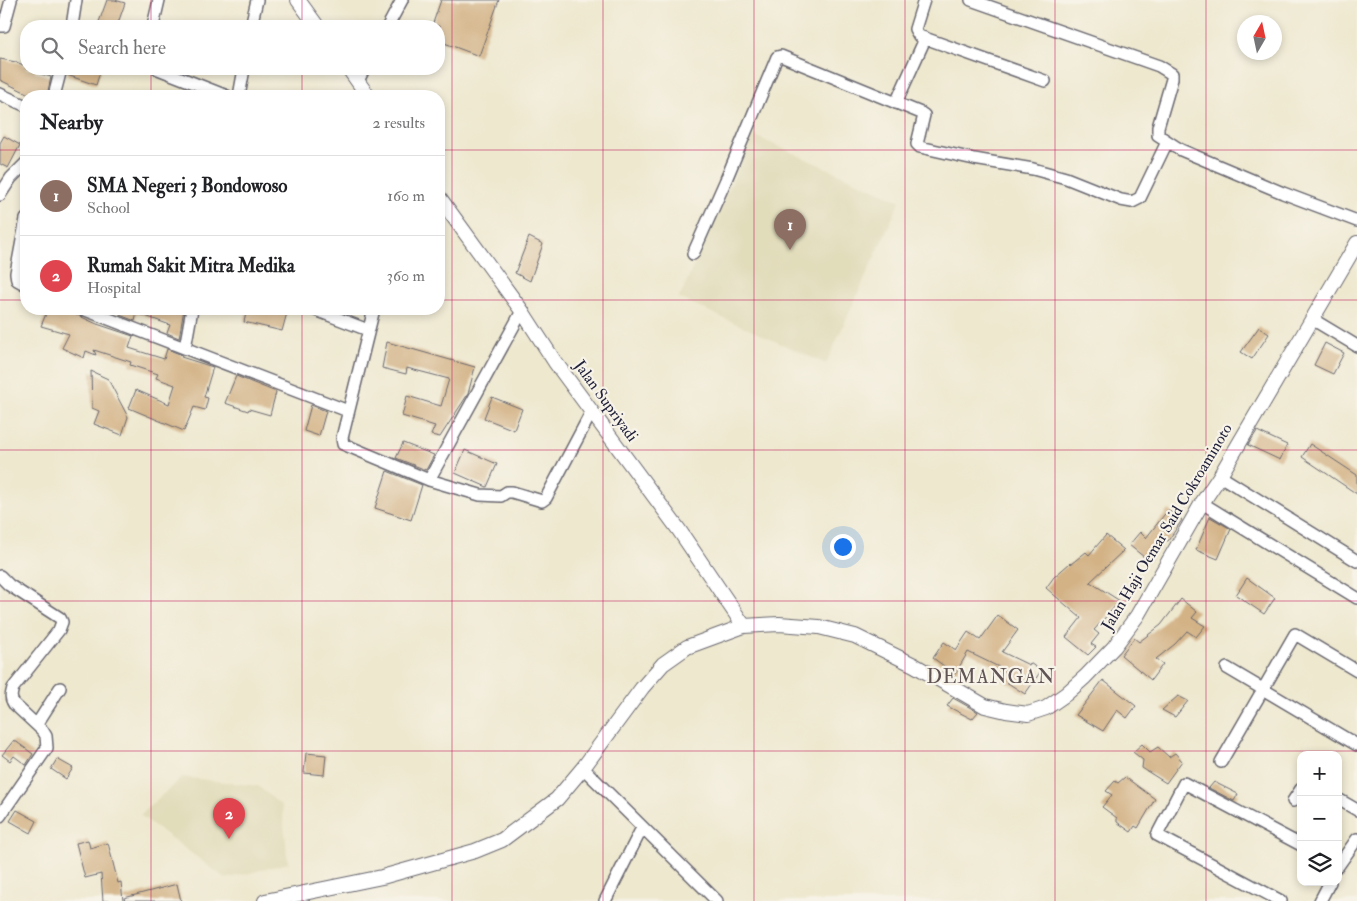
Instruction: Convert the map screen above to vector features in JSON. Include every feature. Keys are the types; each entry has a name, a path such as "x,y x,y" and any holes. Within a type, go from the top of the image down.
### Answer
{"street":[{"path":"0,26 4,26 11,0"},
{"path":"73,20 76,0"},
{"path":"154,20 159,0"},
{"path":"252,20 257,0"},
{"path":"298,0 313,20"},
{"path":"391,20 402,0"},
{"path":"924,0 915,30 918,36 1045,81"},
{"path":"971,0 1159,66 1172,74 1158,127 1158,134 1167,142 1181,150 1283,193 1357,221"},
{"path":"896,103 925,39"},
{"path":"693,254 777,56 924,115 917,139 917,144 920,147 1050,173 1121,200 1132,202 1140,198 1167,142"},
{"path":"56,90 59,75"},
{"path":"173,75 212,90"},
{"path":"239,90 243,75"},
{"path":"361,75 366,90"},
{"path":"0,94 20,103"},
{"path":"0,195 11,178 20,169"},
{"path":"0,174 11,178"},
{"name":"Jalan Supriyadi","path":"445,205 522,312 555,362 679,530 744,626"},
{"name":"Jalan Haji Oemar Said Cokroaminoto","path":"265,901 382,877 475,851 502,840 557,800 642,688 663,664 687,647 744,626 779,624 819,627 855,636 914,665 986,706 1028,714 1046,708 1085,677 1114,647 1137,616 1357,243"},
{"path":"20,251 16,273 17,280 20,282"},
{"path":"429,480 522,312"},
{"path":"99,315 348,410"},
{"path":"184,348 191,315"},
{"path":"329,315 368,330"},
{"path":"372,315 348,410 342,438 344,444 429,480 480,495 500,496 507,492 512,492 544,500 592,411"},
{"path":"1312,319 1357,346"},
{"path":"1220,476 1357,561"},
{"path":"1202,503 1357,598"},
{"path":"0,576 9,585 57,616 62,622 59,630 10,694 14,704 37,724 46,736 47,748 0,816"},
{"path":"1221,762 1295,634 1357,671"},
{"path":"1227,668 1357,745"},
{"path":"37,724 60,688"},
{"path":"583,768 716,901"},
{"path":"1281,901 1157,835 1184,783 1297,843"},
{"path":"1293,801 1297,795"},
{"path":"1342,801 1357,810"},
{"path":"605,901 642,828"},
{"path":"1342,860 1357,839"},
{"path":"1320,901 1328,886"}],"shaded area":[{"path":"753,135 900,201 826,364 679,298"},
{"path":"182,777 258,786 282,806 288,863 226,879 140,815"}],"building":[{"path":"107,0 125,3 119,20 100,20"},
{"path":"441,0 499,0 479,56 445,43 445,20 434,20"},
{"path":"0,59 20,64 20,75 45,75 51,77 48,90 21,90 0,80"},
{"path":"67,75 99,75 96,85"},
{"path":"4,136 20,145 8,168 0,164 0,143"},
{"path":"529,237 543,244 530,281 515,273"},
{"path":"46,315 77,315 133,336 129,348 164,359 167,349 182,355 181,357 213,367 204,397 208,398 205,410 194,407 184,431 129,408 136,390 169,404 175,385 156,378 158,374 130,365 131,362 94,350 96,355 86,351 84,358 62,348 69,334 41,326"},
{"path":"120,315 136,315 135,321"},
{"path":"142,315 183,315 179,338 167,333 170,325"},
{"path":"246,315 286,315 282,331 244,322"},
{"path":"1259,327 1269,334 1252,359 1241,352"},
{"path":"387,342 475,367 468,394 440,437 431,435 435,426 402,416 407,396 441,406 449,379 407,368 406,374 382,368"},
{"path":"1325,343 1344,353 1333,374 1314,365"},
{"path":"91,371 108,379 128,417 122,435 94,424 99,411 92,408"},
{"path":"236,376 276,392 270,415 249,409 248,411 225,403"},
{"path":"492,397 522,409 514,430 484,418"},
{"path":"311,405 326,411 319,436 304,431"},
{"path":"1257,431 1287,445 1280,460 1248,445"},
{"path":"403,443 434,455 426,470 396,458"},
{"path":"1310,444 1357,475 1357,494 1302,457"},
{"path":"465,450 497,464 487,487 455,473"},
{"path":"387,471 422,485 411,520 375,508"},
{"path":"1168,510 1182,520 1168,541 1166,540 1149,561 1129,545 1140,532 1146,538"},
{"path":"1210,517 1231,529 1218,559 1196,550"},
{"path":"1106,535 1124,550 1090,582 1120,601 1094,630 1099,634 1091,644 1096,647 1088,655 1066,637 1081,618 1046,588 1054,577 1070,563 1086,552 1089,555"},
{"path":"1247,578 1275,598 1264,614 1236,595"},
{"path":"1181,599 1197,612 1192,618 1205,626 1196,637 1187,631 1175,644 1156,659 1163,664 1151,680 1121,655 1134,638 1139,642 1161,625"},
{"path":"998,615 1018,630 1002,652 1029,665 1030,663 1041,671 1025,694 1000,678 1005,670 968,652 955,674 933,658 944,642 956,650 968,632 980,640"},
{"path":"1103,680 1136,706 1127,718 1117,710 1103,731 1076,715"},
{"path":"1178,696 1188,701 1175,717 1162,710"},
{"path":"953,698 978,712 972,719 947,706"},
{"path":"14,740 33,754 26,765 14,756 10,761 2,755"},
{"path":"1142,744 1150,752 1158,747 1169,757 1175,753 1182,761 1166,783 1142,768 1143,760 1133,752"},
{"path":"306,753 326,755 324,775 304,773"},
{"path":"57,759 73,768 66,779 51,769"},
{"path":"1125,777 1155,799 1138,828 1135,826 1131,832 1117,822 1117,818 1102,807 1112,795 1106,791 1115,781 1118,783"},
{"path":"1214,782 1238,794 1234,801 1209,788"},
{"path":"17,810 37,821 31,833 10,821"},
{"path":"88,840 90,848 108,843 118,883 121,882 123,901 103,901 101,874 85,878 76,843"},
{"path":"177,884 181,901 125,901 124,898"}],"place":[{"name":"SMA Negeri 3 Bondowoso","path":"790,250"},
{"name":"Rumah Sakit Mitra Medika","path":"229,839"}],"district":[{"name":"DEMANGAN","path":"991,677"}]}
